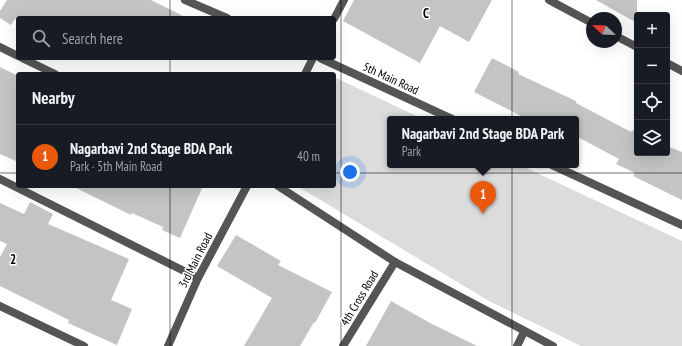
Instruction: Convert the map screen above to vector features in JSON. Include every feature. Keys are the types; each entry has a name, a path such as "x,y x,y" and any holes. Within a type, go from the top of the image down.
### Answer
{"street":[{"path":"185,0 222,16"},
{"path":"336,16 344,0"},
{"path":"549,0 586,20"},
{"path":"622,39 634,45"},
{"path":"0,47 16,55"},
{"path":"26,60 51,72"},
{"path":"306,72 312,60"},
{"name":"5th Main Road","path":"324,60 446,116"},
{"path":"670,65 682,72"},
{"path":"558,168 682,225"},
{"path":"0,179 16,187"},
{"path":"18,188 198,278"},
{"name":"3rd Main Road","path":"168,346 198,278 246,188"},
{"path":"281,188 395,262 524,332 553,346"},
{"name":"4th Cross Road","path":"343,346 395,262"},
{"path":"0,306 84,346"},
{"path":"516,346 524,332"}],"shaded area":[{"path":"336,78 417,116 387,116 387,168 526,168 682,241 682,346 581,346 489,301 300,188 336,188"}],"building":[{"path":"7,0 151,0 183,16 16,16 11,25 0,18 0,11"},
{"path":"354,0 492,0 469,42 440,26 420,63 343,21"},
{"path":"596,0 637,0 637,12 634,12 634,21 622,15 622,12 617,12"},
{"path":"492,58 519,72 518,74 576,101 576,103 631,132 632,130 634,131 634,156 670,156 670,147 682,152 682,200 633,176 635,173 616,164 619,159 579,138 579,116 521,116 474,92"},
{"path":"0,67 16,75 16,161 0,154"},
{"path":"76,188 202,188 180,238 162,230 163,227 132,213 131,215"},
{"path":"30,202 53,214 48,224 129,259 111,300 132,309 117,345 68,323 69,320 0,286 0,257 7,244 0,241 0,203 24,214"},
{"path":"236,235 281,261 278,265 332,292 300,346 244,346 272,298 217,266"},
{"path":"391,301 430,323 477,346 366,346"}],"place":[{"name":"Nagarbavi 2nd Stage BDA Park","path":"483,214"}]}
